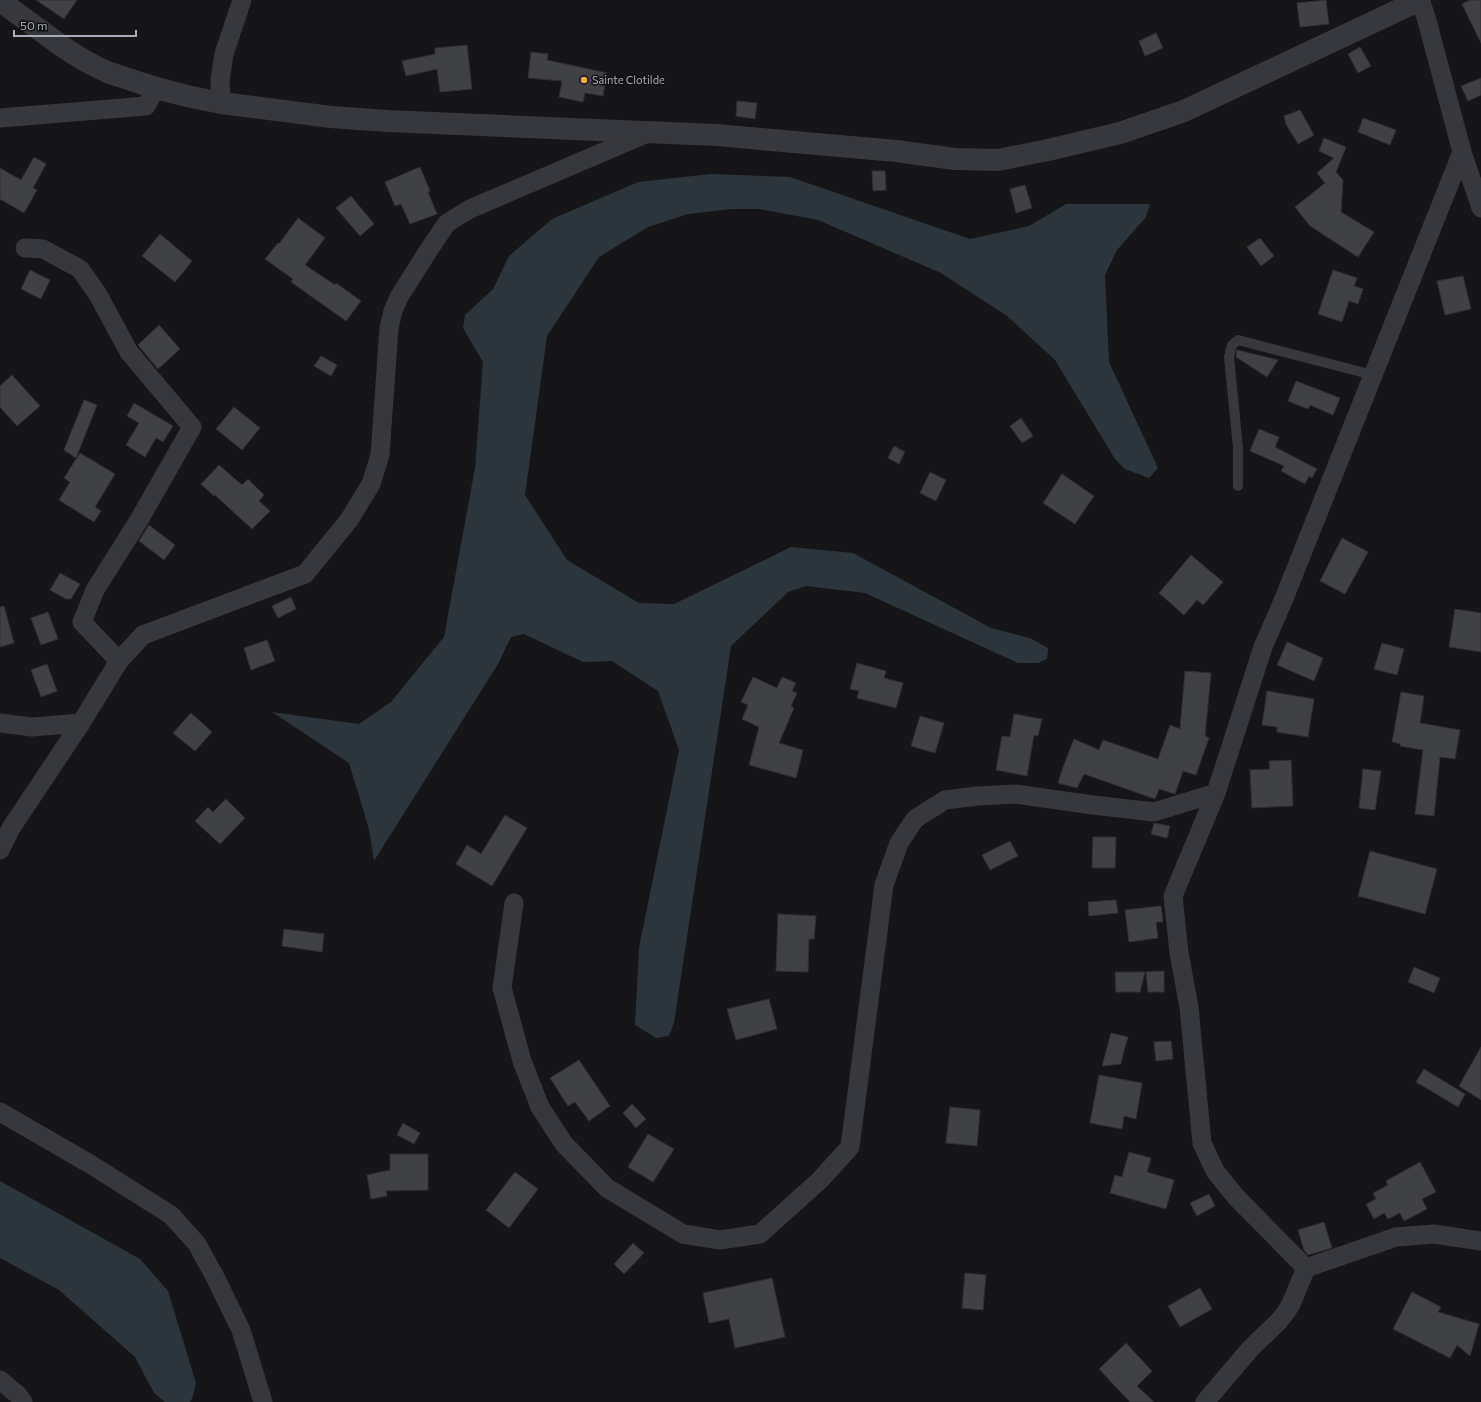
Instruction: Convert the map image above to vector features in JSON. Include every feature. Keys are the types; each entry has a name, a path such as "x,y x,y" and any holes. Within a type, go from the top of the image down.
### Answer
{"street":[{"path":"221,103 220,80 224,54 242,0"},
{"path":"0,1 84,61 107,72 156,88 221,103 324,116 388,121 716,135 896,150 955,159 998,160 1120,133 1184,111 1420,0 1426,17 1462,152 1481,208"},
{"path":"0,118 146,106 156,88"},
{"path":"0,850 12,828 81,723 119,661 143,635 306,574 349,520 370,484 380,455 389,328 393,311 399,297 447,223 470,210 650,132"},
{"path":"1306,1268 1232,1192 1215,1171 1202,1143 1189,1007 1179,953 1173,896 1216,793 1263,647 1283,601 1462,152"},
{"path":"25,248 43,249 80,269 97,293 129,352 192,426 139,520 95,590 82,622 119,661"},
{"path":"0,723 32,727 81,723"},
{"path":"514,903 502,988 522,1061 540,1107 564,1144 607,1188 683,1234 720,1240 760,1234 820,1180 850,1147 884,885 899,843 915,819 945,800 977,796 1015,794 1154,812 1216,793"},
{"path":"0,1112 90,1164 171,1215 197,1244 241,1330 263,1402"},
{"path":"1205,1402 1251,1348 1279,1321 1286,1312 1291,1304 1306,1268 1396,1237 1434,1234 1481,1241"},
{"path":"0,1380 18,1395 23,1402"}],"lane":[{"path":"1238,486 1238,448 1229,357 1232,345 1238,340 1373,375"}],"shaded area":[{"path":"711,174 790,177 970,239 1029,226 1066,204 1150,204 1146,217 1117,250 1105,275 1109,362 1158,468 1149,478 1125,469 1115,459 1055,360 1007,316 941,273 818,220 760,209 732,209 688,214 648,227 599,257 547,336 525,495 567,560 639,603 674,604 791,547 853,553 991,628 1030,638 1048,648 1047,659 1038,663 1018,663 865,593 806,586 788,592 731,646 674,1023 669,1036 656,1038 635,1025 639,948 679,750 658,691 612,661 583,662 524,634 511,637 498,664 374,861 369,829 349,763 272,712 359,724 391,702 444,637 475,468 483,362 463,328 465,315 493,289 509,256 552,219 638,182"},
{"path":"0,1181 140,1259 168,1291 196,1383 190,1402 165,1402 154,1393 135,1357 59,1290 0,1258"}],"building":[{"path":"36,0 77,0 64,19"},
{"path":"1326,0 1329,24 1300,27 1297,3"},
{"path":"1470,0 1481,0 1481,43 1462,4"},
{"path":"1156,33 1163,48 1145,56 1139,41"},
{"path":"467,45 472,89 440,92 437,69 406,76 402,61 435,54 435,48"},
{"path":"1360,47 1371,66 1358,73 1348,54"},
{"path":"531,52 548,54 547,60 607,73 603,96 585,93 583,102 559,97 562,81 528,78"},
{"path":"1481,78 1481,95 1468,101 1461,86"},
{"path":"737,101 757,103 755,119 736,116"},
{"path":"1300,110 1314,135 1298,144 1286,124 1284,116"},
{"path":"1363,118 1396,130 1390,145 1358,132"},
{"path":"1324,138 1346,147 1336,172 1343,180 1341,212 1374,232 1358,257 1310,226 1295,207 1325,183 1317,173 1334,158 1319,151"},
{"path":"34,157 46,164 33,188 37,190 24,213 0,199 0,168 21,180"},
{"path":"420,167 430,191 428,192 437,214 410,224 401,204 395,206 385,182"},
{"path":"872,171 885,171 886,190 873,191"},
{"path":"1025,185 1032,208 1016,213 1010,189"},
{"path":"351,196 374,224 360,236 336,208"},
{"path":"298,218 325,238 305,265 335,285 336,283 361,301 346,321 291,282 293,279 265,259 278,243 279,244"},
{"path":"160,234 192,261 175,282 142,256"},
{"path":"1260,238 1274,256 1261,266 1247,247"},
{"path":"30,270 50,280 41,299 21,289"},
{"path":"1333,270 1357,278 1354,286 1363,289 1358,304 1349,301 1342,322 1318,314"},
{"path":"1463,276 1471,309 1445,315 1437,281"},
{"path":"159,325 180,349 158,369 138,345"},
{"path":"1237,350 1278,360 1267,377 1236,357"},
{"path":"321,356 337,365 331,376 314,366"},
{"path":"12,375 40,406 17,426 0,407 0,386"},
{"path":"1296,381 1340,398 1333,415 1310,405 1308,409 1288,401"},
{"path":"84,400 97,405 76,458 64,450"},
{"path":"134,403 173,426 163,442 156,438 145,457 126,445 139,423 127,416"},
{"path":"234,407 260,428 242,450 216,429"},
{"path":"1021,418 1033,436 1022,443 1010,426"},
{"path":"1259,429 1279,437 1275,447 1317,469 1312,478 1309,476 1305,484 1281,471 1284,466 1250,451"},
{"path":"894,446 905,452 899,464 888,458"},
{"path":"80,453 115,474 95,507 101,511 94,522 59,500 70,482 64,478"},
{"path":"219,465 242,485 248,479 264,495 259,501 270,511 252,529 201,484"},
{"path":"930,472 946,480 936,501 920,493"},
{"path":"1062,474 1094,496 1075,524 1043,503"},
{"path":"149,525 175,545 164,560 139,541"},
{"path":"1342,538 1368,552 1345,594 1320,581"},
{"path":"1191,555 1223,582 1203,605 1197,600 1184,615 1159,593"},
{"path":"60,573 80,584 71,599 66,599 50,590"},
{"path":"291,597 296,609 278,618 272,606"},
{"path":"4,606 14,643 0,647 0,607"},
{"path":"1455,609 1481,613 1481,652 1449,647"},
{"path":"48,612 58,639 41,645 31,618"},
{"path":"267,640 275,661 251,670 244,648"},
{"path":"1287,642 1323,658 1314,681 1277,665"},
{"path":"1382,643 1404,649 1397,675 1374,669"},
{"path":"857,663 886,671 884,678 903,683 896,708 857,698 859,691 850,689"},
{"path":"47,664 57,691 41,697 31,670"},
{"path":"1185,671 1211,673 1205,736 1209,738 1196,775 1183,771 1175,794 1159,789 1155,799 1084,774 1077,788 1058,783 1074,739 1099,750 1103,740 1158,759 1170,725 1180,729"},
{"path":"753,677 777,688 782,677 796,683 792,691 797,693 791,706 794,708 779,743 803,750 796,778 749,765 759,727 742,719 748,705 741,702"},
{"path":"1267,691 1314,699 1308,737 1277,732 1277,727 1262,725"},
{"path":"1401,692 1424,696 1420,723 1460,730 1455,759 1440,757 1434,816 1415,814 1423,750 1400,746 1401,744 1392,742"},
{"path":"191,713 212,732 195,751 173,733"},
{"path":"1014,714 1042,719 1038,736 1034,735 1027,776 996,770 1002,736 1010,737"},
{"path":"920,716 944,723 935,753 911,746"},
{"path":"1291,760 1293,806 1252,808 1250,770 1270,769 1269,761"},
{"path":"1363,769 1381,771 1375,810 1359,808"},
{"path":"226,799 245,818 220,844 195,821 208,807 213,812"},
{"path":"505,815 527,828 492,886 456,864 467,845 481,854"},
{"path":"1154,823 1170,826 1167,838 1151,834"},
{"path":"1093,837 1116,837 1115,868 1092,868"},
{"path":"1010,841 1018,856 990,870 982,855"},
{"path":"1370,851 1437,869 1425,914 1358,896"},
{"path":"1116,900 1118,913 1089,916 1088,902"},
{"path":"1161,906 1163,922 1156,922 1158,938 1129,942 1125,910"},
{"path":"778,914 816,916 814,939 809,939 808,972 776,971"},
{"path":"284,929 324,934 322,952 282,946"},
{"path":"1414,967 1440,978 1434,993 1408,982"},
{"path":"1164,971 1164,992 1148,992 1146,972"},
{"path":"1115,972 1145,972 1140,992 1116,992"},
{"path":"769,999 777,1029 736,1040 727,1009"},
{"path":"1111,1033 1128,1037 1121,1064 1102,1066"},
{"path":"1171,1041 1173,1059 1156,1061 1154,1042"},
{"path":"1481,1047 1481,1100 1459,1086"},
{"path":"579,1060 610,1106 589,1121 575,1102 568,1106 550,1078"},
{"path":"1424,1069 1465,1094 1458,1107 1416,1082"},
{"path":"1099,1075 1142,1083 1136,1119 1124,1116 1122,1129 1090,1123"},
{"path":"632,1104 646,1119 636,1128 623,1113"},
{"path":"950,1107 980,1110 977,1146 946,1143"},
{"path":"403,1123 420,1133 414,1144 397,1135"},
{"path":"648,1134 674,1149 653,1182 628,1167"},
{"path":"1129,1152 1151,1158 1147,1172 1174,1180 1166,1209 1110,1193 1115,1175 1122,1177"},
{"path":"390,1154 428,1154 428,1190 386,1191 387,1196 371,1199 367,1175 390,1170"},
{"path":"1420,1162 1436,1192 1422,1199 1427,1209 1404,1221 1400,1213 1388,1219 1384,1213 1374,1219 1366,1204 1376,1199 1373,1193 1388,1185 1386,1181"},
{"path":"515,1172 538,1189 509,1228 486,1210"},
{"path":"1209,1194 1215,1206 1197,1216 1190,1203"},
{"path":"1324,1222 1332,1248 1308,1255 1304,1250 1298,1230"},
{"path":"633,1243 644,1253 624,1274 614,1264"},
{"path":"965,1273 986,1275 983,1310 962,1308"},
{"path":"772,1278 785,1337 735,1348 729,1319 709,1323 703,1293"},
{"path":"1200,1288 1212,1309 1180,1327 1168,1306"},
{"path":"1412,1292 1441,1307 1438,1312 1479,1324 1470,1356 1457,1345 1450,1358 1393,1329"},
{"path":"1126,1343 1152,1371 1137,1386 1154,1402 1130,1402 1099,1369"}],"place":[{"name":"Sainte Clotilde","path":"584,80"}]}
